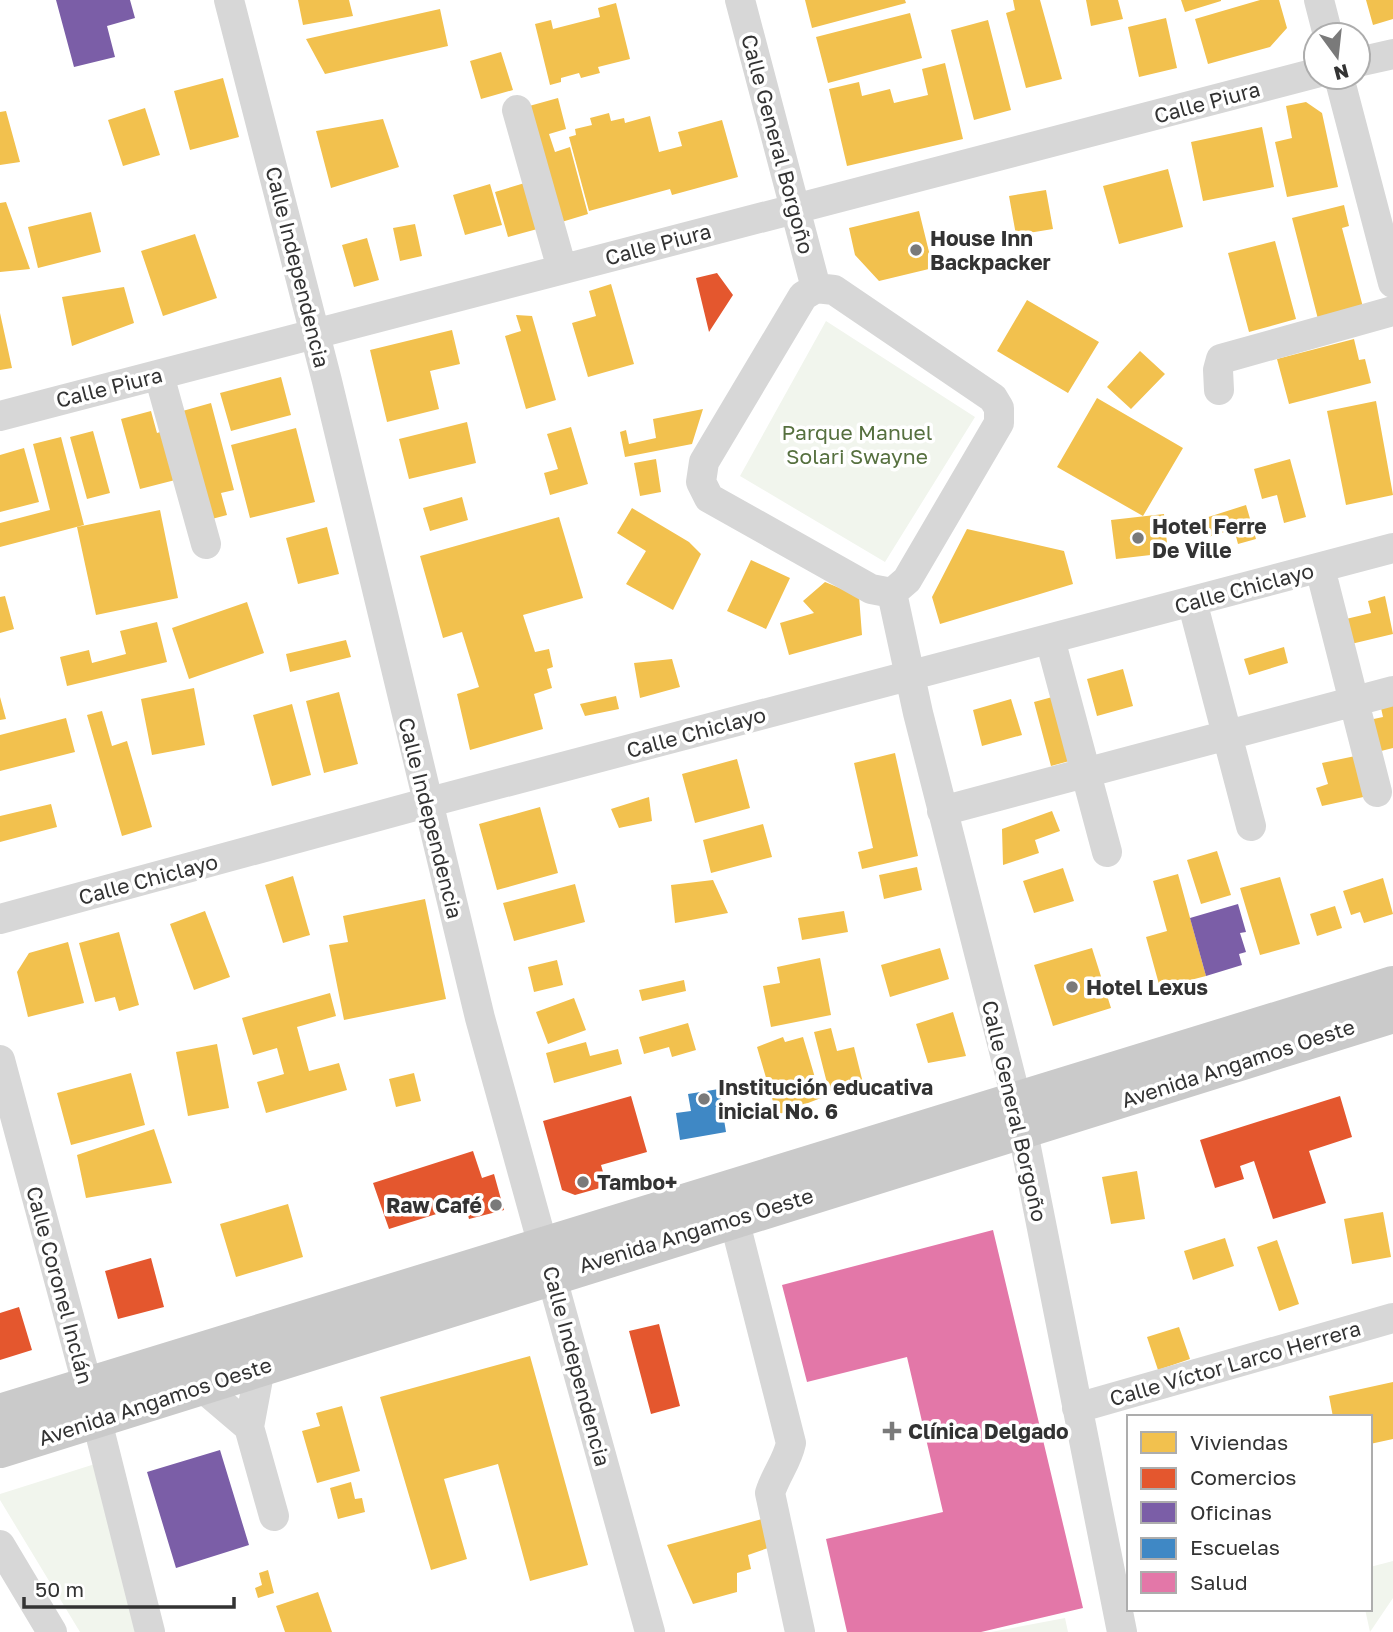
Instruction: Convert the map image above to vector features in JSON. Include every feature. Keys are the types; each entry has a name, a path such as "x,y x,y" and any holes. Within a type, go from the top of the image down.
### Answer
{"main road":[{"name":"Avenida Angamos Oeste","path":"0,1413 202,1387 547,1261 734,1219 1393,985"},
{"name":"Avenida Angamos Oeste","path":"0,1449 92,1403 1019,1117 1393,1014"}],"street":[{"name":"Calle Independencia","path":"229,0 316,335 426,803 480,1018 650,1632"},
{"name":"Calle General Borgoño","path":"740,0 817,288"},
{"path":"1319,0 1324,21"},
{"path":"1372,59 1393,54"},
{"name":"Calle Piura","path":"0,416 1302,77"},
{"path":"1343,91 1393,283"},
{"path":"517,110 562,269"},
{"path":"817,288 834,290 993,398 999,408 999,423 993,435 907,580 892,593 871,589 709,498 701,482 704,462 803,296 817,288"},
{"path":"1219,390 1217,370 1221,359 1393,311"},
{"path":"159,374 206,544"},
{"name":"Calle Chiclayo","path":"0,919 426,803 1393,548"},
{"path":"1320,568 1377,792"},
{"name":"Calle General Borgoño","path":"892,593 909,676 1019,1117 1122,1632"},
{"path":"1192,601 1251,826"},
{"path":"1050,639 1107,852"},
{"path":"942,811 1393,691"},
{"name":"Calle Coronel Inclán","path":"0,1060 150,1632"},
{"path":"734,1219 791,1443 787,1462 775,1476 770,1493 800,1632"},
{"name":"Calle Víctor Larco Herrera","path":"1077,1409 1393,1318"},
{"path":"260,1368 249,1427 274,1516"},
{"path":"202,1387 249,1427"},
{"path":"0,1545 52,1632"}],"green space":[{"name":"Parque Manuel Solari Swayne","path":"826,321 975,417 885,562 740,476"},
{"path":"95,1464 136,1632 80,1632 0,1500 0,1494"},
{"path":"1393,1561 1393,1598 1370,1632 1365,1611 1372,1611 1372,1566"},
{"path":"1065,1618 1068,1632 991,1632"}],"building: Viviendas":[{"path":"298,0 349,0 353,16 303,25"},
{"path":"805,0 905,0 906,3 812,28"},
{"path":"1013,0 1040,0 1062,79 1026,88 1006,13 1015,10"},
{"path":"1086,0 1118,0 1123,19 1091,26"},
{"path":"1181,0 1221,0 1221,1 1185,12"},
{"path":"1260,0 1279,0 1287,28 1270,47 1208,64 1195,19"},
{"path":"1366,0 1393,0 1393,19 1373,25"},
{"path":"616,3 630,59 598,67 600,73 581,78 579,73 561,78 561,82 550,85 535,24 551,20 553,29 600,17 598,8"},
{"path":"440,9 448,46 325,74 306,39"},
{"path":"910,13 922,58 828,83 816,37"},
{"path":"1166,18 1177,68 1139,77 1128,27"},
{"path":"988,20 1011,110 974,120 951,30"},
{"path":"501,52 513,90 481,99 470,61"},
{"path":"945,63 963,139 847,166 829,89 859,82 862,96 890,89 894,103 928,95 922,69"},
{"path":"223,78 239,137 190,150 174,91"},
{"path":"558,98 566,129 549,134 555,152 570,147 588,214 555,224 522,108"},
{"path":"1306,102 1322,113 1338,187 1287,197 1275,142 1292,138 1286,106"},
{"path":"145,108 160,155 123,166 108,120"},
{"path":"6,111 20,162 0,165 0,112"},
{"path":"609,113 611,121 624,118 625,123 650,116 659,152 682,146 678,132 722,120 738,177 672,195 670,189 589,211 569,137 576,135 575,129 592,125 590,118"},
{"path":"383,119 399,167 331,188 316,131"},
{"path":"1262,127 1274,187 1203,201 1191,142"},
{"path":"1168,169 1183,227 1119,244 1103,186"},
{"path":"528,182 541,228 508,237 495,192"},
{"path":"490,184 502,225 465,235 453,195"},
{"path":"1046,190 1053,229 1016,235 1009,196"},
{"path":"6,202 30,269 0,272 0,203"},
{"path":"1344,205 1349,226 1342,228 1363,307 1318,319 1292,218"},
{"path":"919,211 933,268 879,281 855,255 849,228"},
{"path":"91,212 101,252 38,268 28,227"},
{"path":"415,224 422,256 400,261 393,228"},
{"path":"195,234 217,298 163,316 141,251"},
{"path":"367,238 379,280 354,287 342,245"},
{"path":"1275,241 1296,319 1249,332 1228,253"},
{"path":"611,284 634,364 588,377 572,323 596,316 589,291"},
{"path":"124,287 134,323 72,346 62,297"},
{"path":"1027,300 1099,342 1068,393 997,351"},
{"path":"0,313 12,368 0,370"},
{"path":"516,315 532,316 556,400 526,409 505,336 521,331"},
{"path":"452,330 460,364 430,371 439,409 387,422 370,350"},
{"path":"1354,339 1359,360 1365,359 1371,383 1289,404 1277,359"},
{"path":"1140,351 1165,374 1131,409 1107,387"},
{"path":"281,377 291,415 231,431 220,393"},
{"path":"1097,398 1183,448 1143,516 1057,467"},
{"path":"1376,401 1393,495 1346,505 1327,411"},
{"path":"211,403 234,490 221,493 227,515 208,520 179,412"},
{"path":"703,409 692,444 625,457 620,432 626,430 629,444 656,438 653,419"},
{"path":"151,411 157,433 170,429 183,478 140,489 121,419"},
{"path":"467,422 476,463 409,479 399,439"},
{"path":"571,427 588,484 550,495 544,473 558,469 547,434"},
{"path":"296,428 315,502 250,518 231,445"},
{"path":"93,431 110,493 87,499 70,437"},
{"path":"61,437 84,525 0,547 0,523 50,510 33,444"},
{"path":"24,448 39,502 0,512 0,455"},
{"path":"656,459 661,492 640,496 634,463"},
{"path":"1290,459 1306,517 1284,523 1277,495 1262,499 1254,469"},
{"path":"462,497 468,520 430,531 423,508"},
{"path":"1246,505 1256,539 1238,544 1234,529 1208,537 1202,519"},
{"path":"632,508 689,542 701,554 673,610 626,584 646,551 617,533"},
{"path":"160,510 178,598 96,615 77,527"},
{"path":"1164,514 1168,553 1116,559 1111,520"},
{"path":"559,517 583,598 523,615 535,652 549,649 553,667 547,669 552,688 534,694 543,729 470,750 457,694 479,687 462,632 443,638 420,556"},
{"path":"327,527 339,574 298,584 286,538"},
{"path":"967,529 1064,551 1073,584 940,624 932,597"},
{"path":"751,560 790,578 766,629 727,611"},
{"path":"825,582 859,596 862,635 789,655 780,623 814,613 803,601"},
{"path":"5,596 14,629 0,633 0,597"},
{"path":"1385,596 1393,634 1351,644 1346,619 1371,613 1368,601"},
{"path":"247,602 264,653 189,679 172,628"},
{"path":"157,622 167,662 67,686 60,657 89,650 92,663 126,654 120,631"},
{"path":"346,640 351,657 290,672 286,654"},
{"path":"1284,647 1288,663 1249,675 1244,659"},
{"path":"672,659 680,687 640,698 634,663"},
{"path":"1123,669 1133,706 1097,716 1087,679"},
{"path":"194,688 205,745 152,755 141,699"},
{"path":"339,692 358,764 324,773 306,701"},
{"path":"616,696 619,709 585,716 580,704"},
{"path":"1056,696 1073,760 1051,766 1034,702"},
{"path":"0,697 6,719 0,720"},
{"path":"1011,699 1022,735 982,746 973,710"},
{"path":"292,704 311,775 272,786 253,715"},
{"path":"1393,705 1393,748 1377,752 1369,720 1383,717 1381,708"},
{"path":"102,711 112,746 127,741 152,827 122,836 87,715"},
{"path":"66,718 75,752 0,771 0,735"},
{"path":"895,753 918,856 862,869 858,852 873,848 854,763"},
{"path":"1360,755 1368,796 1322,806 1316,788 1328,784 1322,763"},
{"path":"737,759 750,808 695,823 682,774"},
{"path":"649,797 652,821 619,828 611,809"},
{"path":"51,804 57,827 0,842 0,816"},
{"path":"540,807 558,873 497,890 479,824"},
{"path":"1052,811 1060,831 1035,840 1039,853 1003,865 1002,829"},
{"path":"763,824 772,857 711,873 703,840"},
{"path":"1217,851 1231,895 1201,904 1187,860"},
{"path":"917,867 922,890 884,899 879,875"},
{"path":"1063,868 1074,901 1034,913 1023,881"},
{"path":"1178,874 1206,976 1160,988 1146,937 1167,931 1153,881"},
{"path":"293,876 310,935 283,943 265,885"},
{"path":"1280,877 1300,944 1260,955 1240,888"},
{"path":"1383,878 1393,914 1364,923 1360,912 1351,915 1343,891"},
{"path":"713,880 728,913 675,923 671,885"},
{"path":"575,884 585,922 514,941 503,903"},
{"path":"425,899 446,999 344,1020 329,945 348,942 343,916"},
{"path":"1335,906 1342,928 1317,936 1310,914"},
{"path":"205,911 230,977 194,990 170,924"},
{"path":"844,911 848,932 802,940 798,918"},
{"path":"119,932 139,1005 119,1011 115,997 95,1002 79,943"},
{"path":"68,942 84,1003 28,1017 17,972 29,953"},
{"path":"940,948 949,979 890,997 881,965"},
{"name":"Hotel Lexus","path":"1092,948 1111,1008 1053,1026 1034,965"},
{"path":"820,958 831,1015 771,1027 763,986 780,983 777,967"},
{"path":"557,960 563,985 534,992 528,967"},
{"path":"684,980 686,991 642,1001 639,990"},
{"path":"330,993 336,1016 297,1027 309,1071 339,1063 347,1090 266,1113 257,1082 284,1074 277,1048 253,1055 242,1018"},
{"path":"574,998 586,1030 548,1044 536,1012"},
{"path":"953,1012 966,1056 928,1063 916,1024"},
{"path":"688,1023 696,1050 672,1057 669,1047 644,1054 639,1037"},
{"path":"831,1028 837,1051 854,1047 863,1083 829,1091 814,1032"},
{"path":"783,1037 785,1042 803,1037 821,1098 777,1115 757,1047"},
{"path":"586,1042 590,1056 618,1049 622,1064 554,1083 546,1053"},
{"path":"217,1044 229,1108 188,1116 176,1052"},
{"path":"131,1073 145,1125 71,1145 57,1093"},
{"path":"414,1073 421,1101 396,1107 389,1079"},
{"path":"154,1129 172,1183 86,1198 77,1155"},
{"path":"1137,1171 1145,1219 1111,1224 1102,1177"},
{"path":"288,1204 303,1257 236,1277 220,1224"},
{"path":"1383,1212 1391,1257 1352,1264 1344,1219"},
{"path":"1225,1238 1234,1266 1193,1280 1184,1251"},
{"path":"1277,1240 1299,1304 1279,1311 1257,1247"},
{"path":"1179,1327 1190,1359 1158,1370 1147,1337"},
{"path":"530,1356 588,1565 530,1581 498,1464 444,1479 467,1559 431,1570 380,1397"},
{"path":"1393,1382 1393,1439 1372,1444 1372,1415 1333,1415 1329,1396"},
{"path":"342,1406 360,1471 317,1483 302,1431 320,1426 316,1413"},
{"path":"351,1482 355,1499 362,1498 365,1512 338,1519 330,1488"},
{"path":"762,1519 768,1548 748,1555 751,1569 737,1573 737,1592 693,1604 667,1545"},
{"path":"268,1570 274,1593 258,1598 255,1588 262,1585 259,1573"},
{"path":"318,1592 332,1632 285,1632 276,1606"}],"building: Comercios":[{"path":"717,273 733,295 709,332 696,278"},
{"path":"631,1096 647,1152 601,1165 607,1186 575,1195 562,1190 543,1121"},
{"path":"1340,1096 1352,1137 1309,1151 1326,1203 1273,1219 1254,1161 1240,1166 1244,1179 1215,1188 1200,1140"},
{"path":"473,1151 482,1178 494,1174 504,1210 469,1219 465,1205 389,1229 373,1183"},
{"path":"151,1258 164,1307 118,1319 105,1271"},
{"path":"19,1307 32,1350 0,1360 0,1313"},
{"path":"659,1324 680,1406 651,1414 629,1331"}],"building: Oficinas":[{"path":"56,0 130,0 135,18 107,26 115,57 74,67"},
{"path":"1238,904 1246,932 1240,933 1246,952 1239,954 1242,965 1206,976 1190,918"},
{"path":"220,1450 249,1545 176,1568 147,1472"}],"building: Escuelas":[{"path":"719,1089 726,1132 680,1140 676,1113 691,1111 688,1094"}],"building: Salud":[{"path":"993,1230 1083,1608 981,1632 847,1632 826,1539 943,1512 907,1357 807,1382 782,1285"}],"place":[{"name":"House Inn Backpacker","path":"916,250"},
{"name":"Hotel Ferre De Ville","path":"1138,538"},
{"name":"Hotel Lexus","path":"1072,987"},
{"name":"Institución educativa inicial No. 6","path":"704,1099"},
{"name":"Tambo+","path":"583,1182"},
{"name":"Raw Café","path":"496,1205"},
{"name":"Clínica Delgado","path":"892,1431"}]}
